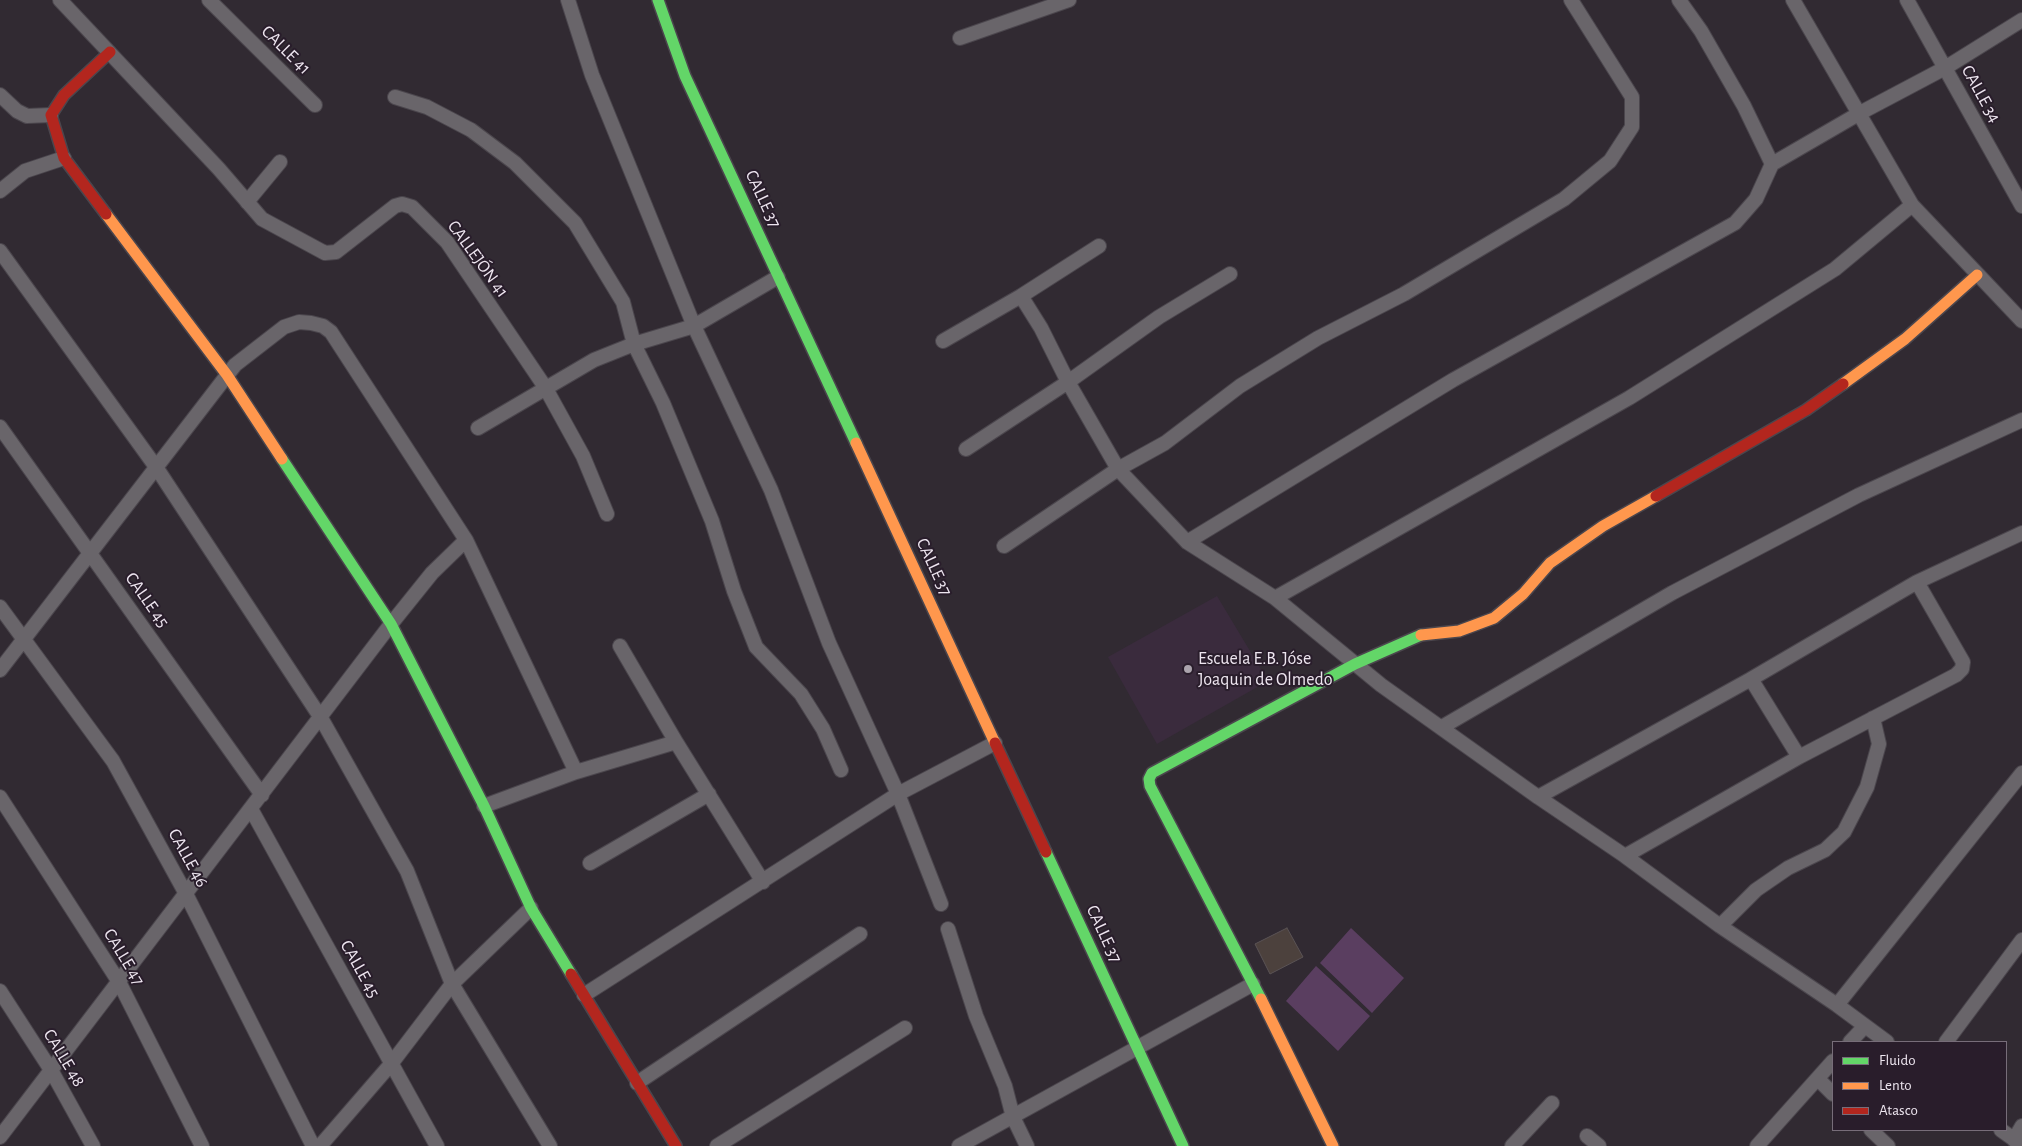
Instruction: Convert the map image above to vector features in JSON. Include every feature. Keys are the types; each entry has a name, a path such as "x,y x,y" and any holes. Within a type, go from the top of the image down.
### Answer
{"street":[{"name":"CALLEJÓN 41","path":"60,0 262,219 325,253 336,252 395,206 402,204 412,207 447,242 545,387 584,456 607,514"},
{"name":"CALLE 41","path":"209,0 315,105"},
{"path":"568,0 592,74 694,326 771,490 830,643 898,794 941,904"},
{"name":"CALLE 37","path":"658,0 685,76 1136,1050 1183,1146"},
{"path":"960,38 1050,3 1069,0"},
{"path":"1004,546 1118,469 1165,443 1240,386 1318,338 1404,294 1564,199 1610,160 1632,127 1632,97 1571,0"},
{"path":"1679,0 1700,31 1734,89 1772,164"},
{"path":"1793,0 1912,205 2022,321"},
{"name":"CALLE 34","path":"1906,0 2022,206"},
{"path":"1187,542 1453,380 1735,223 1756,199 1772,164 1860,113 1945,68 2022,20"},
{"path":"51,116 64,96 110,52"},
{"path":"0,95 17,111 27,116 51,116"},
{"path":"395,97 427,107 471,130 515,163 575,223 623,302 634,344 663,403 712,521 734,591 756,647 801,694 823,729 841,770"},
{"path":"51,116 64,158 227,374 391,624 484,806 531,908 676,1146"},
{"path":"0,191 25,171 64,158"},
{"path":"247,202 280,162"},
{"path":"1275,598 1637,392 1836,269 1912,205"},
{"path":"943,341 1021,296 1072,261 1099,246"},
{"path":"0,251 156,467 320,718 407,871 452,984 550,1146"},
{"path":"966,449 1068,382 1159,317 1230,274"},
{"path":"1333,1146 1253,984 1155,795 1149,779 1152,773 1355,664 1416,636 1459,630 1494,618 1523,594 1550,563 1603,526 1806,410 1905,340 1977,275"},
{"path":"478,428 594,360 634,344 694,326 778,277"},
{"path":"1021,296 1042,328 1068,382 1118,469 1187,542 1275,598 1355,664 1538,797 1625,856 1720,926 1886,1041"},
{"path":"0,670 235,365 284,327 299,322 311,323 331,332 466,540 576,772"},
{"path":"1442,727 1672,593 1859,495 2022,420"},
{"name":"CALLE 45","path":"0,428 262,795"},
{"path":"1538,797 1750,679 1917,582 2022,533"},
{"path":"0,1137 391,624 432,573 466,540"},
{"path":"1625,856 1799,757 1956,676 1962,669 1963,662 1917,582"},
{"name":"CALLE 46","path":"0,607 113,762 186,894 313,1146"},
{"path":"620,646 676,742 763,882"},
{"path":"1750,679 1799,757"},
{"path":"1720,926 1756,890 1788,868 1824,850 1844,832 1867,787 1879,744 1873,718"},
{"path":"484,806 576,772 676,742"},
{"path":"584,995 898,794 995,743"},
{"path":"1836,1005 2022,773"},
{"path":"590,863 709,794"},
{"name":"CALLE 47","path":"0,796 119,982 202,1146"},
{"name":"CALLE 45","path":"251,809 437,1146"},
{"path":"320,1146 391,1064 452,984 531,908"},
{"path":"948,929 976,1016 1005,1086 1013,1117 1027,1146"},
{"path":"637,1082 860,934"},
{"path":"1947,1041 2022,940"},
{"path":"959,1146 1253,984"},
{"name":"CALLE 48","path":"0,991 51,1070 93,1146"},
{"path":"1851,1041 1865,1026"},
{"path":"717,1146 905,1028"},
{"path":"1757,1146 1832,1062"},
{"path":"1818,1079 1832,1093"},
{"path":"1512,1146 1552,1104"},
{"path":"2002,1131 2018,1142 2022,1126"},
{"path":"1872,1131 1888,1146"},
{"path":"1588,1136 1599,1146"}],"shaded area":[{"name":"Escuela E.B. Jóse Joaquin de Olmedo","path":"1217,596 1268,681 1157,744 1108,657"},
{"path":"1351,928 1404,978 1372,1013 1320,963"},
{"path":"1316,966 1370,1016 1338,1051 1286,1001"}],"building":[{"path":"1287,928 1303,957 1270,974 1255,944"}],"traffic: fast":[{"path":"658,0 685,76 856,443"},
{"path":"282,459 391,624 484,806 531,908 571,974"},
{"path":"1261,999 1150,786 1149,779 1152,773 1355,664 1421,635"},
{"path":"1046,852 1183,1146"}],"traffic: slow":[{"path":"106,214 227,375 282,459"},
{"path":"1843,384 1905,339 1977,275"},
{"path":"856,443 995,743"},
{"path":"1421,635 1459,631 1494,618 1523,594 1550,563 1603,526 1656,496"},
{"path":"1261,999 1333,1146"}],"traffic: jam":[{"path":"106,214 64,158 51,115 64,95 110,52"},
{"path":"1656,496 1806,410 1843,384"},
{"path":"995,743 1046,852"},
{"path":"571,974 676,1146"}],"place":[{"name":"Escuela E.B. Jóse Joaquin de Olmedo","path":"1188,669"}]}
